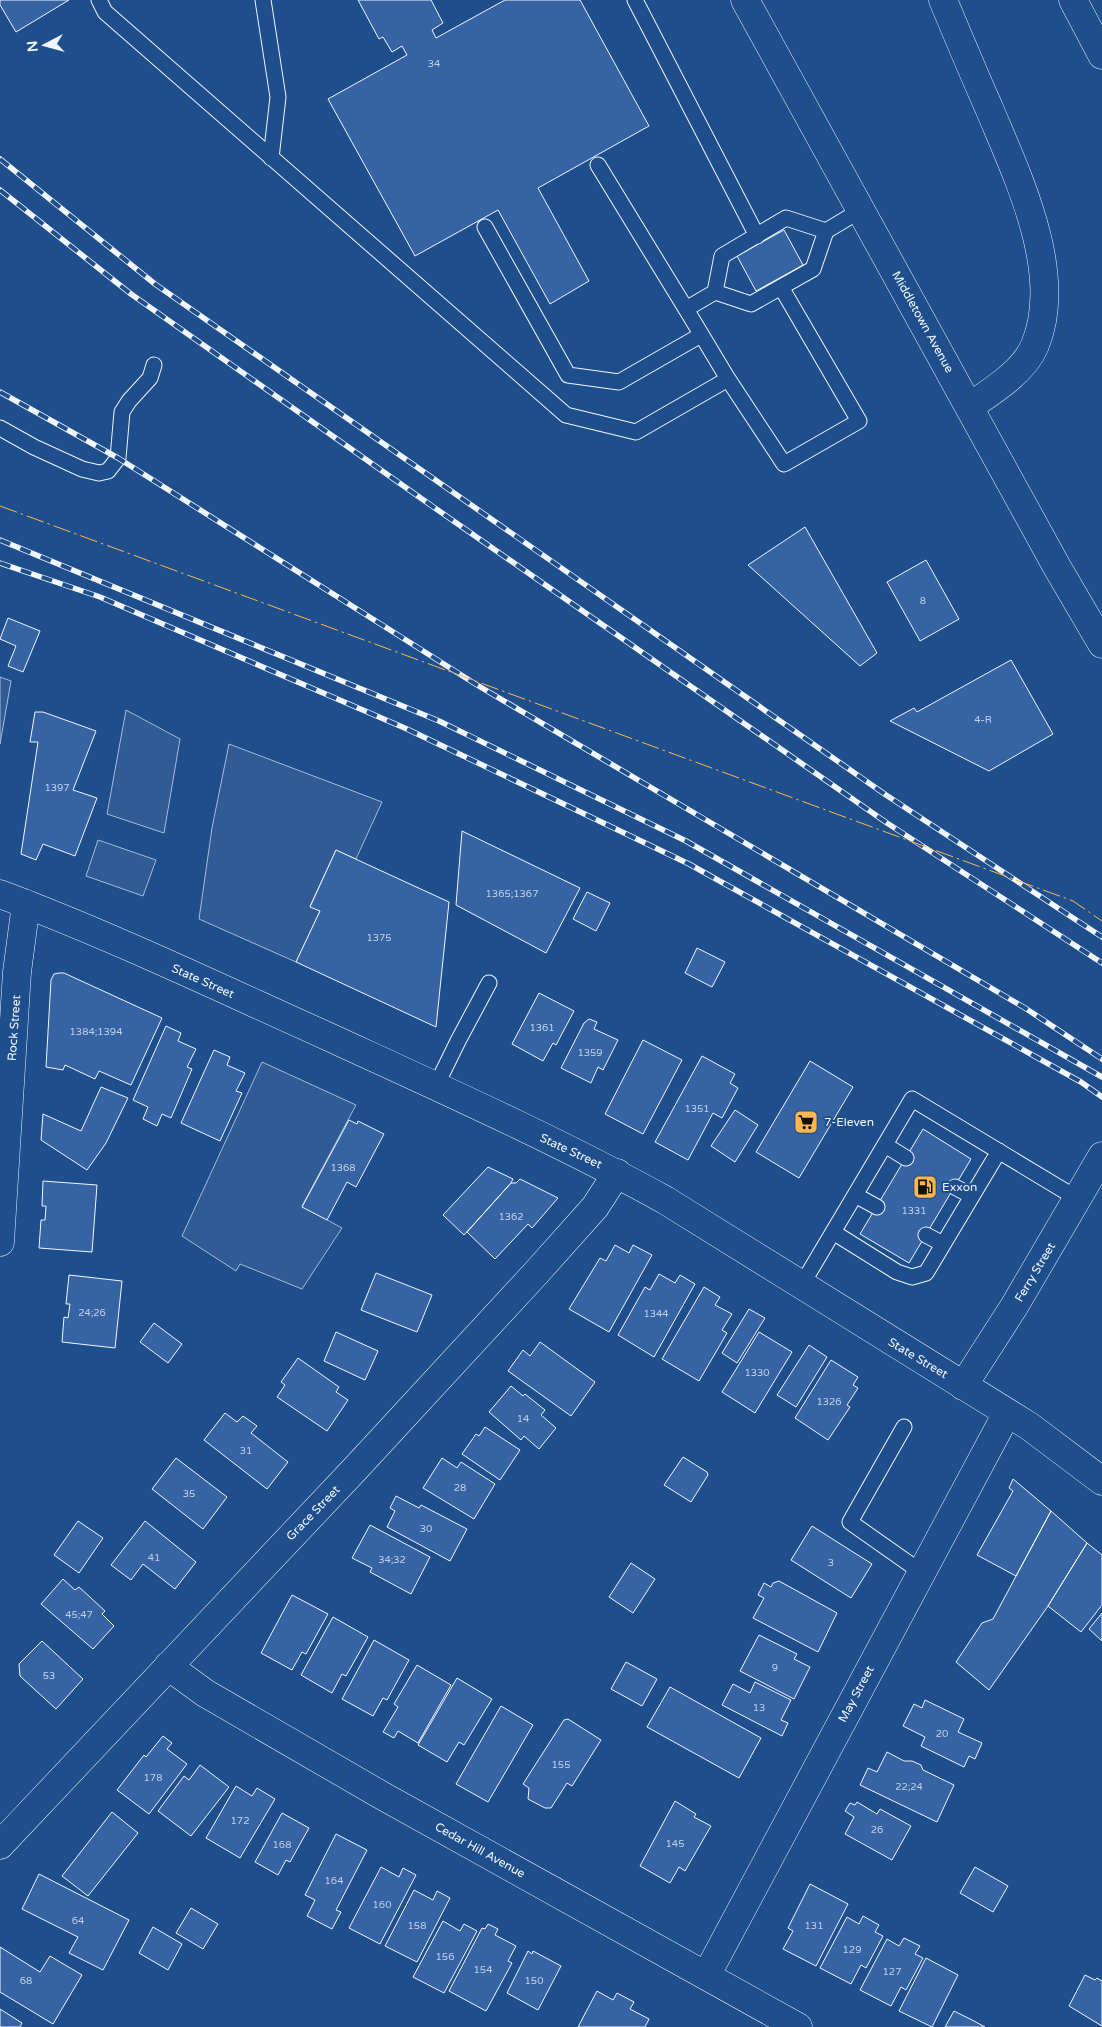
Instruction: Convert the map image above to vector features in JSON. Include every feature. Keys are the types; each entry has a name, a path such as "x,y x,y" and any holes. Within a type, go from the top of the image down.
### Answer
{"main road":[{"name":"Middletown Avenue","path":"745,0 1057,567 1102,644"},
{"path":"943,0 1025,198 1038,246 1043,276 1044,305 1035,346 1010,376 970,407"},
{"path":"1073,0 1102,55"},
{"name":"State Street","path":"0,894 91,930 436,1086 617,1173 665,1200 1007,1413 1062,1450 1102,1481"},
{"name":"Rock Street","path":"0,1242 17,972 26,904"},
{"name":"Ferry Street","path":"963,1386 1015,1306 1102,1156"},
{"name":"Grace Street","path":"0,1845 348,1476 536,1273 595,1207 617,1173"},
{"name":"May Street","path":"706,1976 1007,1413"},
{"name":"Cedar Hill Avenue","path":"168,1666 213,1698 381,1795 798,2027"}],"lane":[{"path":"99,0 105,12 566,415 636,432 728,379"},
{"path":"263,0 278,97 271,158"},
{"path":"635,0 757,236"},
{"path":"598,165 728,379 784,464 859,421 781,287"},
{"path":"715,292 751,304 813,269 826,231 861,210"},
{"path":"686,309 715,292 722,256 786,218 826,231"},
{"path":"485,227 568,375 619,382 701,335"},
{"path":"0,428 34,447 82,469 99,472 108,471 118,458 122,412 129,401 150,378 154,365"},
{"path":"436,1086 489,983"},
{"path":"801,1286 912,1099 1078,1199"},
{"path":"885,1145 906,1158"},
{"path":"833,1232 897,1272 912,1277 926,1273 999,1151"},
{"path":"955,1187 972,1196"},
{"path":"855,1195 877,1207"},
{"path":"926,1235 943,1244"},
{"path":"904,1427 850,1522 922,1572"}],"shaded area":[{"path":"0,677 11,681 0,744"},
{"path":"126,710 180,739 164,833 107,814"},
{"path":"229,744 382,802 356,859 336,850 310,906 320,911 296,962 199,919 212,828"},
{"path":"98,840 156,860 143,896 86,876"},
{"path":"262,1062 356,1105 302,1206 342,1228 302,1289 240,1264 236,1271 182,1236"}],"building":[{"path":"0,0 69,0 16,32 0,5"},
{"path":"358,0 431,0 443,23 432,30 436,38 505,0 580,0 649,126 538,188 589,281 550,304 498,210 415,256 328,99 407,55 402,46 392,52 383,37 379,39"},
{"path":"784,230 803,265 756,291 737,256"},
{"path":"805,527 877,653 860,666 748,565"},
{"path":"926,560 959,619 920,641 887,582"},
{"path":"8,618 40,631 23,672 8,666 16,646 0,639"},
{"path":"1011,660 1053,734 989,771 890,721 914,708 917,712"},
{"path":"35,712 43,712 96,731 73,790 97,798 75,856 43,844 36,860 21,854 38,742 30,742"},
{"path":"462,831 580,888 546,953 456,905"},
{"path":"336,850 449,902 436,1027 296,962 320,911 310,907"},
{"path":"587,892 610,903 596,931 573,919"},
{"path":"697,948 725,962 712,987 685,973"},
{"path":"64,973 162,1018 131,1085 99,1071 95,1079 65,1065 63,1070 46,1067 51,980 54,974"},
{"path":"539,993 574,1011 556,1045 553,1043 543,1061 512,1044"},
{"path":"589,1019 597,1022 594,1029 618,1040 603,1070 598,1067 591,1083 561,1068 584,1023"},
{"path":"166,1026 181,1033 178,1041 196,1049 187,1067 192,1069 171,1118 162,1114 157,1126 143,1119 148,1107 133,1100"},
{"path":"643,1040 682,1060 643,1134 605,1114"},
{"path":"214,1050 230,1057 227,1065 245,1073 236,1091 242,1093 220,1141 181,1123"},
{"path":"702,1056 735,1074 730,1083 738,1088 722,1118 713,1113 688,1160 655,1142"},
{"path":"810,1061 853,1087 799,1178 756,1152"},
{"path":"101,1087 128,1098 106,1143 87,1170 41,1140 43,1114 81,1131"},
{"path":"735,1110 758,1125 735,1162 711,1146"},
{"path":"349,1120 357,1124 358,1121 384,1134 356,1187 347,1182 327,1220 302,1207"},
{"path":"923,1129 971,1159 909,1263 860,1234"},
{"path":"488,1167 513,1179 464,1235 443,1215"},
{"path":"520,1179 558,1198 532,1228 528,1224 495,1259 467,1232 511,1183 516,1183"},
{"path":"43,1181 97,1185 92,1252 39,1248 41,1220 45,1220 46,1206 42,1206"},
{"path":"615,1245 629,1253 633,1245 652,1255 609,1332 569,1309 600,1258 606,1261"},
{"path":"376,1273 432,1295 417,1332 361,1310"},
{"path":"659,1274 675,1283 680,1275 695,1284 654,1357 618,1335 645,1287 650,1290"},
{"path":"69,1275 122,1281 115,1348 62,1342 64,1317 68,1318 70,1304 66,1304"},
{"path":"704,1287 720,1297 715,1305 732,1314 722,1330 727,1333 699,1381 662,1359"},
{"path":"749,1309 765,1318 737,1363 722,1353"},
{"path":"154,1323 182,1344 168,1363 140,1342"},
{"path":"336,1332 378,1351 365,1380 324,1361"},
{"path":"759,1332 792,1352 755,1413 722,1392"},
{"path":"540,1342 595,1382 571,1416 508,1371 523,1350 530,1356"},
{"path":"809,1345 827,1357 796,1407 777,1395"},
{"path":"298,1358 339,1387 336,1392 348,1400 327,1431 277,1397 285,1385 281,1382"},
{"path":"831,1360 858,1377 853,1385 858,1388 847,1405 850,1407 828,1440 795,1418"},
{"path":"511,1386 523,1396 525,1394 545,1410 541,1415 556,1428 539,1449 524,1436 521,1440 489,1412"},
{"path":"225,1413 237,1422 243,1416 257,1426 251,1433 288,1462 267,1489 204,1440"},
{"path":"485,1427 520,1450 500,1480 462,1454 476,1434 479,1436"},
{"path":"683,1457 707,1472 708,1475 691,1502 664,1485"},
{"path":"176,1458 227,1497 203,1529 152,1489"},
{"path":"442,1458 457,1468 461,1462 495,1484 474,1519 423,1488"},
{"path":"1013,1479 1051,1511 1016,1576 977,1555 1013,1491 1009,1488"},
{"path":"396,1496 419,1508 421,1505 467,1529 450,1561 387,1527 395,1511 390,1508"},
{"path":"1051,1511 1087,1543 1048,1606 989,1690 956,1662 982,1623 993,1619"},
{"path":"78,1521 103,1538 79,1573 54,1555"},
{"path":"145,1521 196,1562 175,1589 143,1564 131,1580 111,1565"},
{"path":"370,1525 430,1557 411,1594 370,1572 372,1568 352,1558"},
{"path":"812,1526 872,1564 851,1598 791,1560"},
{"path":"1087,1543 1102,1555 1102,1605 1081,1632 1048,1606"},
{"path":"631,1563 655,1579 633,1613 609,1597"},
{"path":"63,1579 75,1590 79,1587 105,1611 102,1614 114,1626 93,1649 41,1604"},
{"path":"779,1581 837,1613 818,1652 753,1618 764,1598 758,1595 764,1583 771,1587 773,1583"},
{"path":"292,1595 328,1614 306,1654 302,1652 292,1670 261,1653"},
{"path":"1102,1613 1102,1641 1089,1629"},
{"path":"333,1617 368,1637 346,1676 342,1674 332,1693 301,1675"},
{"path":"759,1635 797,1654 794,1659 810,1667 794,1699 740,1671"},
{"path":"374,1640 409,1660 387,1700 383,1698 373,1716 342,1699"},
{"path":"42,1641 83,1679 56,1709 20,1676 19,1664"},
{"path":"626,1662 657,1679 642,1706 611,1689"},
{"path":"417,1665 451,1685 418,1743 398,1731 394,1738 383,1732 398,1707 394,1704"},
{"path":"457,1678 492,1699 464,1745 459,1742 447,1762 418,1745"},
{"path":"755,1682 791,1700 781,1720 788,1723 782,1736 722,1705 733,1684 750,1693"},
{"path":"670,1687 761,1738 739,1778 647,1727"},
{"path":"925,1700 964,1719 958,1732 982,1743 975,1759 969,1756 964,1767 921,1746 925,1737 903,1726 914,1704 922,1708"},
{"path":"501,1706 533,1725 488,1802 456,1784"},
{"path":"568,1719 601,1740 572,1786 567,1783 551,1808 545,1808 528,1799 529,1788 523,1784 564,1720"},
{"path":"163,1736 172,1743 167,1749 187,1764 149,1814 117,1790 144,1755 146,1757"},
{"path":"887,1752 904,1761 912,1761 921,1765 923,1770 954,1785 937,1822 860,1785 868,1768 877,1772"},
{"path":"200,1765 229,1787 191,1836 158,1811 184,1776 189,1780"},
{"path":"236,1786 252,1796 257,1788 275,1799 240,1858 206,1838"},
{"path":"675,1801 696,1814 694,1817 711,1826 685,1871 679,1867 670,1883 640,1866"},
{"path":"857,1802 877,1814 880,1809 911,1826 892,1860 845,1834 854,1817 845,1811 850,1803 855,1805"},
{"path":"112,1812 138,1833 88,1896 62,1876"},
{"path":"282,1813 309,1828 290,1862 286,1860 278,1875 255,1862"},
{"path":"336,1834 367,1850 336,1910 341,1912 332,1929 307,1916 315,1900 305,1895"},
{"path":"381,1867 399,1877 403,1868 416,1875 380,1944 349,1928"},
{"path":"975,1867 1008,1886 993,1912 960,1893"},
{"path":"39,1874 129,1920 103,1970 69,1953 78,1937 22,1909"},
{"path":"810,1884 848,1904 816,1966 783,1949 793,1931 788,1928"},
{"path":"414,1890 433,1900 437,1891 450,1898 417,1962 385,1946"},
{"path":"191,1908 218,1924 203,1949 176,1933"},
{"path":"863,1916 879,1925 875,1932 883,1936 866,1968 861,1965 851,1984 820,1968 847,1917 859,1924"},
{"path":"443,1921 460,1931 464,1924 477,1931 444,1993 413,1977"},
{"path":"488,1924 498,1929 495,1935 516,1946 508,1961 512,1963 486,2011 449,1991 482,1928 485,1929"},
{"path":"153,1927 182,1944 168,1970 139,1953"},
{"path":"904,1938 920,1946 915,1954 923,1958 906,1990 901,1987 891,2006 860,1990 887,1939 899,1946"},
{"path":"0,1947 40,1972 50,1956 82,1975 53,2024 0,1992"},
{"path":"528,1951 532,1954 533,1951 561,1966 538,2010 507,1993"},
{"path":"926,1958 958,1975 932,2027 899,2011"},
{"path":"1085,1975 1102,1981 1102,2026 1069,2006"},
{"path":"597,1991 613,2000 617,1993 634,2002 630,2009 649,2019 645,2027 578,2027"},
{"path":"0,2009 22,2023 20,2027 0,2027"},
{"path":"954,2011 974,2021 985,2027 945,2027"}],"railway":[{"path":"0,159 155,284 886,795 1102,937"},
{"path":"0,190 131,294 432,506 887,823 1102,963"},
{"path":"0,392 118,458 477,685 1025,1008 1102,1059"},
{"path":"0,540 439,721 686,841 1102,1077"},
{"path":"0,563 100,597 407,729 689,864 1081,1082 1102,1097"}],"power":[{"path":"0,506 1073,901 1102,921"}],"place":[{"name":"7-Eleven","path":"806,1122"},
{"name":"Exxon","path":"925,1187"}]}
